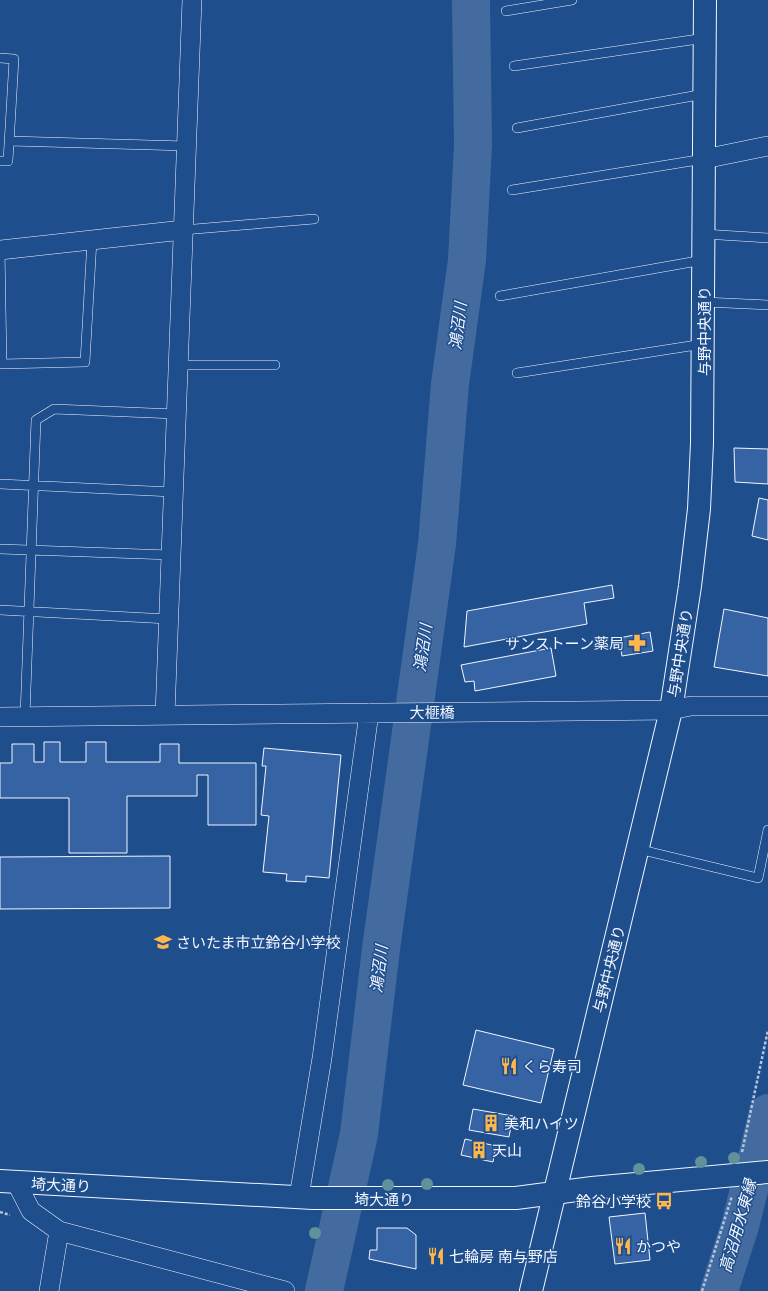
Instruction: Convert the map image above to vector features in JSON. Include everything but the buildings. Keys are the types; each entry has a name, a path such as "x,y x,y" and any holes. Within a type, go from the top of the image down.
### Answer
{"main road":[{"name":"与野中央通り","path":"531,1291 671,710 690,586 699,510 704,302 705,0"},
{"name":"埼大通り","path":"8,1182 306,1198 516,1198 592,1188 767,1172"}],"street":[{"path":"165,715 192,0"},
{"path":"704,159 768,146"},
{"path":"0,250 183,230"},
{"name":"大榧橋","path":"0,717 671,710 691,706 768,706"},
{"path":"306,1198 322,1058 369,713"},
{"path":"8,1182 31,1211 59,1231 285,1291"},
{"path":"49,1291 59,1231"}],"lane":[{"path":"506,11 572,0"},
{"path":"514,66 705,38"},
{"path":"0,58 14,59 8,161 0,161"},
{"path":"517,128 705,94"},
{"path":"10,141 186,146"},
{"path":"512,190 704,159"},
{"path":"183,230 314,219"},
{"path":"704,234 768,238"},
{"path":"0,250 2,364 85,362 92,240"},
{"path":"500,296 704,260"},
{"path":"704,302 768,305"},
{"path":"516,373 703,344"},
{"path":"178,364 275,365"},
{"path":"25,716 36,420 54,409 176,414"},
{"path":"0,484 173,492"},
{"path":"0,549 171,555"},
{"path":"0,610 168,619"},
{"path":"638,849 758,878 768,830"}],"path":[{"path":"742,1152 768,1030"},
{"path":"702,1291 732,1196"}],"waterway":[{"name":"鴻沼川","path":"324,1291 359,1134 381,949 437,544 450,384 467,260 473,145 471,0"},
{"name":"高沼用水東縁","path":"719,1291 740,1226 768,1113"}],"place":[{"name":"サンストーン薬局","path":"637,643"},
{"name":"さいたま市立鈴谷小学校","path":"163,942"},
{"name":"くら寿司","path":"509,1066"},
{"name":"美和ハイツ","path":"491,1123"},
{"name":"天山","path":"479,1150"},
{"name":"鈴谷小学校","path":"664,1201"},
{"name":"かつや","path":"623,1246"},
{"name":"七輪房 南与野店","path":"436,1256"}]}
